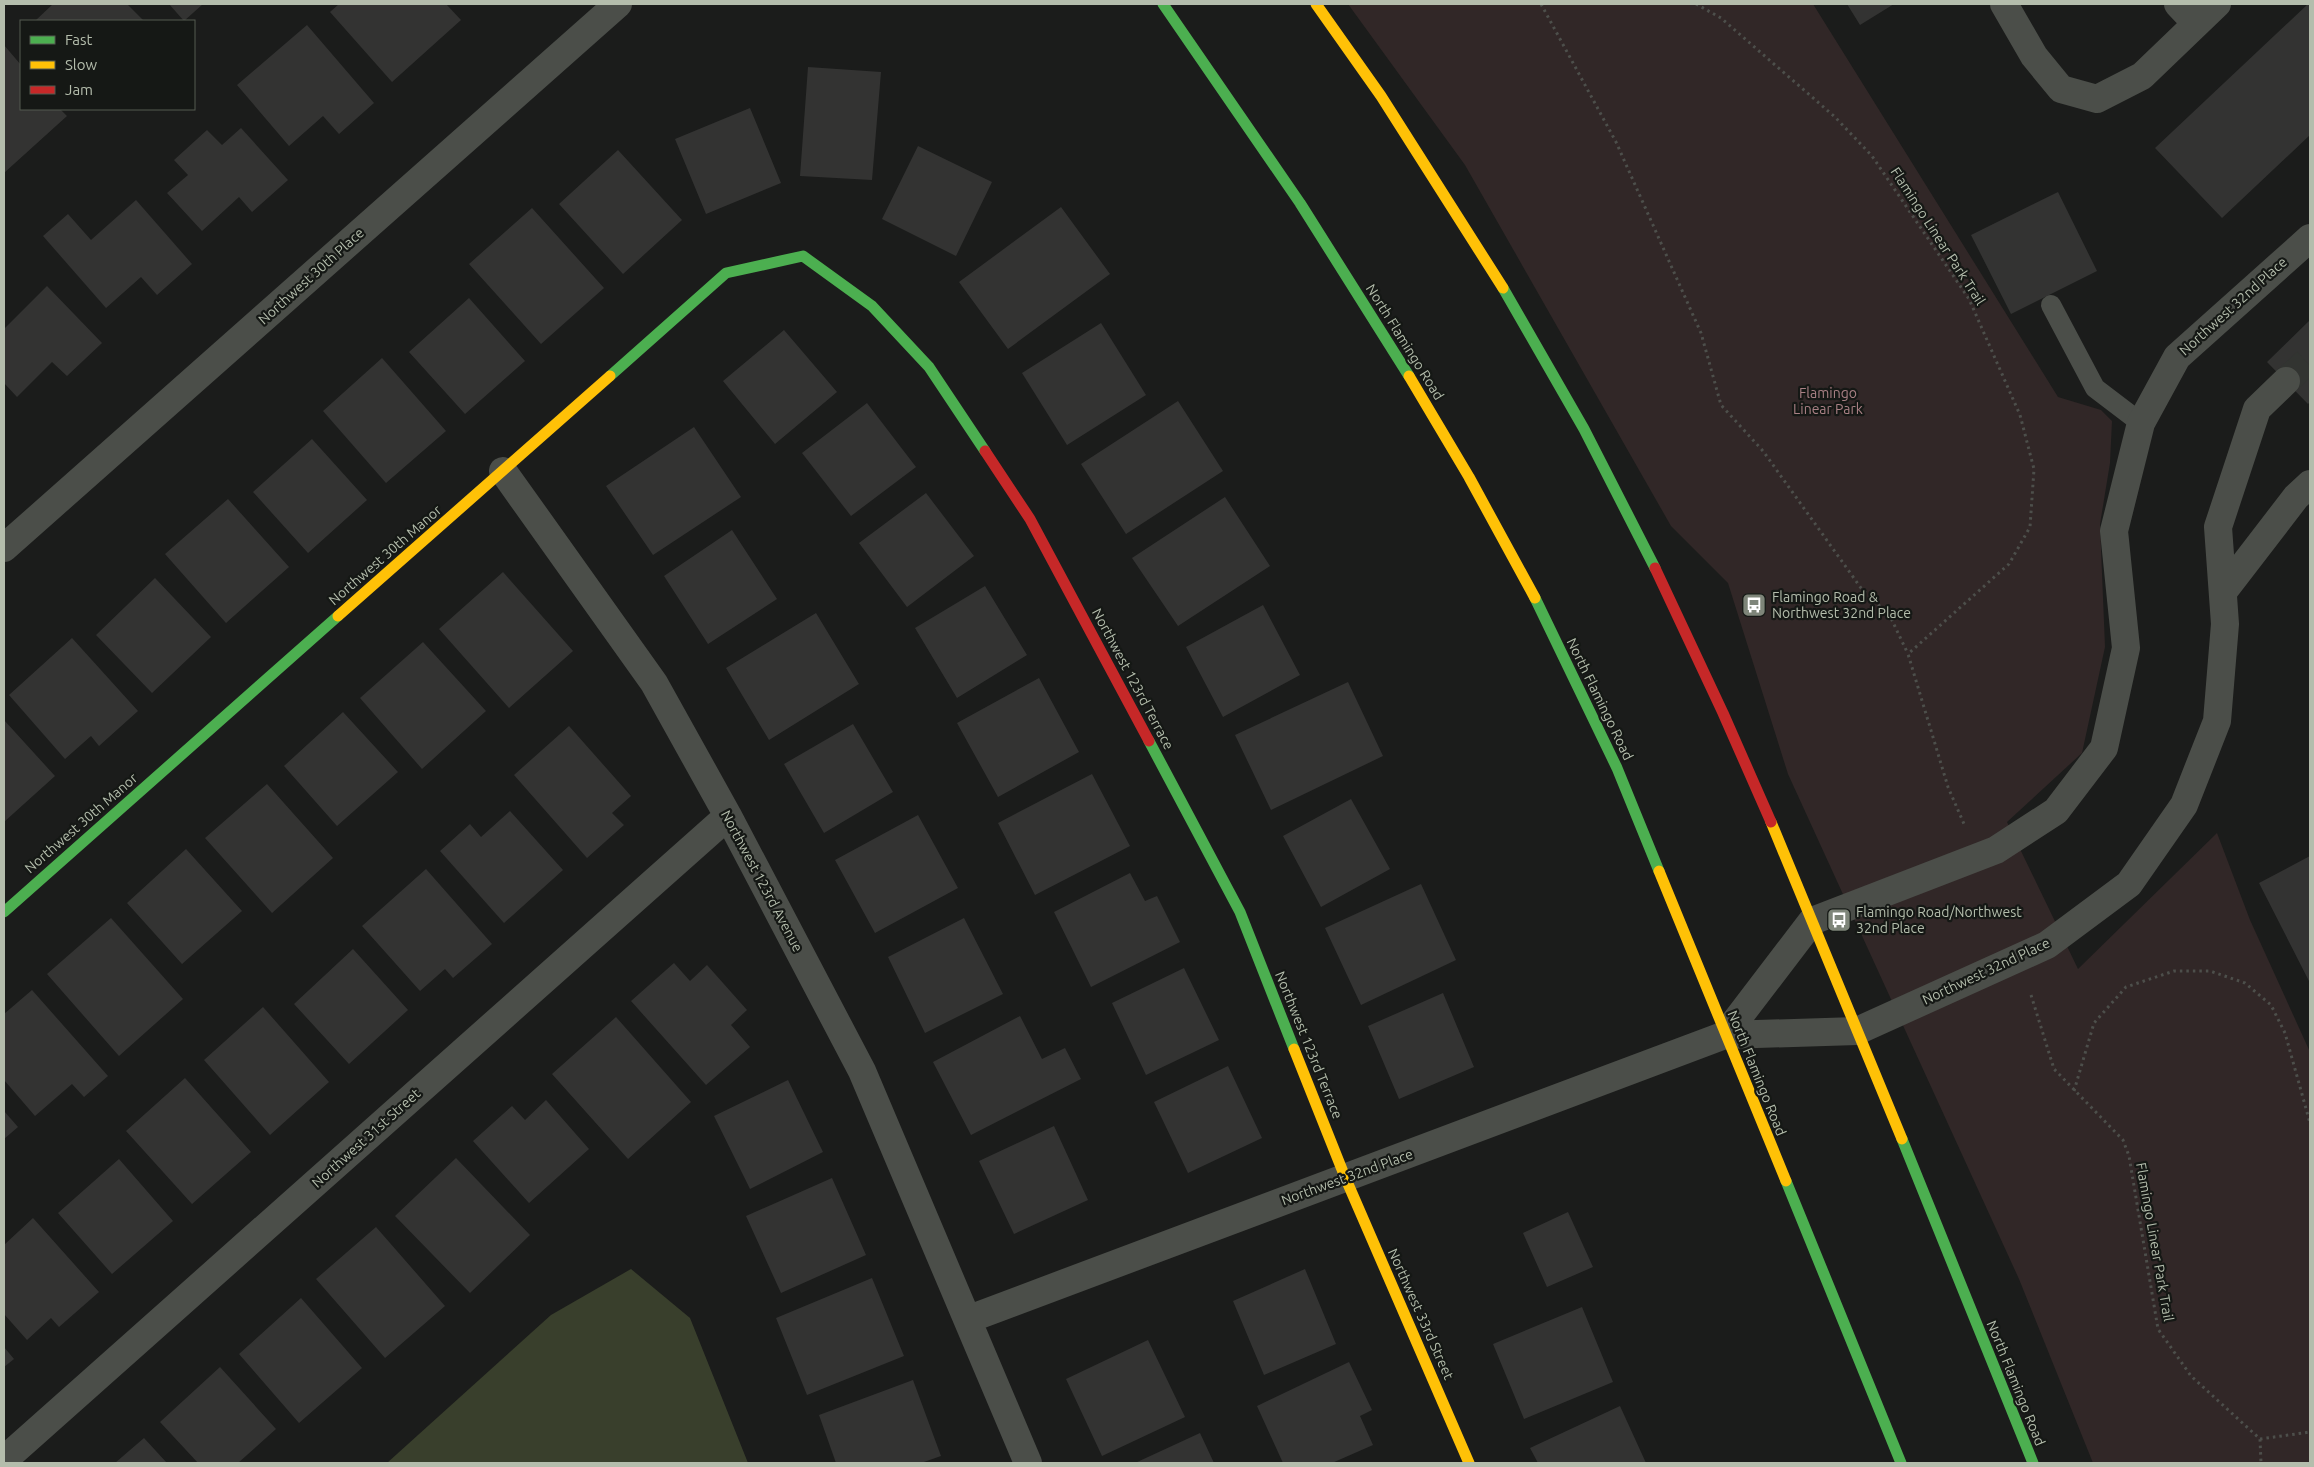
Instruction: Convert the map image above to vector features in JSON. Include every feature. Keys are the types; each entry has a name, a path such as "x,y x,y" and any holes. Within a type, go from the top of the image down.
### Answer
{"main road":[{"name":"North Flamingo Road","path":"1163,4 1239,109 1403,366 1508,548 1617,768 1900,1463"},
{"name":"North Flamingo Road","path":"1316,4 1346,43 1485,256 1605,469 1710,687 1812,921 2033,1463"},
{"name":"Northwest 30th Manor","path":"4,912 726,273 803,256"},
{"name":"Northwest 123rd Terrace","path":"803,256 872,306 929,367 1030,519 1240,912 1344,1177"},
{"name":"Northwest 33rd Street","path":"1344,1177 1469,1463"}],"street":[{"name":"Northwest 30th Place","path":"4,548 618,4"},
{"path":"2004,4 2034,56 2061,89 2098,99 2142,76 2187,13 2217,4"},
{"name":"Northwest 32nd Place","path":"1812,921 1996,850 2056,811 2104,748 2126,648 2114,531 2141,423 2177,357 2310,238"},
{"name":"Northwest 32nd Place","path":"968,1319 1725,1035 1857,1031 2047,945 2129,884 2184,805 2216,721 2225,624 2218,527 2257,409 2286,381"},
{"name":"Northwest 123rd Avenue","path":"503,472 654,683 728,816 862,1071 1028,1463"},
{"path":"2223,592 2296,497 2310,484"},
{"name":"Northwest 31st Street","path":"4,1460 728,816"},
{"path":"1725,1035 1812,921"}],"lane":[{"path":"2051,305 2095,388 2141,423"}],"path":[{"path":"1541,4 1616,142 1701,333 1721,405 1763,451 1861,588 1890,616 1908,654 1948,787 1966,830"},
{"name":"Flamingo Linear Park Trail","path":"1696,4 1721,18 1778,67 1835,117 1872,156 1969,299 2020,415 2034,469 2030,527 2009,564 1908,654"},
{"path":"2074,1090 2094,1023 2126,987 2174,971 2210,971 2245,983 2270,1005 2285,1033 2310,1123"},
{"name":"Flamingo Linear Park Trail","path":"2031,995 2054,1069 2123,1140 2158,1328 2191,1376 2260,1439"},
{"path":"2261,1463 2260,1439 2310,1432"}],"green space":[{"name":"Flamingo Linear Park","path":"1348,4 1813,4 2058,397 2101,410 2112,421 2110,463 2100,524 2105,647 2082,753 2007,822 2078,969 2217,833 2250,920 2310,1052 2310,1463 2093,1463 2019,1279 1788,774 1728,583 1671,526 1465,165"}],"shaded area":[{"path":"631,1269 690,1318 748,1463 387,1463 551,1315"}],"building":[{"path":"53,4 127,4 143,20 36,20"},
{"path":"169,4 203,4 185,20"},
{"path":"339,4 446,4 461,20 392,82 330,12"},
{"path":"1847,4 1894,4 1860,25"},
{"path":"2310,4 2310,135 2222,218 2155,148"},
{"path":"307,25 374,103 339,134 323,116 289,146 237,85"},
{"path":"4,45 20,64 20,110 61,110 67,116 4,173"},
{"path":"808,67 881,72 872,180 800,176"},
{"path":"750,108 781,183 706,214 675,139"},
{"path":"241,128 288,180 252,212 239,197 202,231 167,193 188,175 174,160 207,130 222,145"},
{"path":"918,146 992,182 956,256 882,219"},
{"path":"618,150 682,220 623,274 559,204"},
{"path":"2058,192 2097,271 2011,314 1971,235"},
{"path":"136,200 192,264 157,295 141,277 106,308 43,236 68,214 91,240"},
{"path":"1061,207 1110,274 1008,349 959,282"},
{"path":"532,208 604,288 541,344 469,264"},
{"path":"47,286 102,343 67,376 52,362 17,397 4,383 4,329"},
{"path":"469,298 525,361 465,414 409,352"},
{"path":"2310,320 2310,402 2308,404 2267,362"},
{"path":"1101,323 1146,395 1067,445 1022,373"},
{"path":"784,330 837,392 775,444 723,381"},
{"path":"382,358 446,431 386,483 323,411"},
{"path":"1178,401 1223,471 1126,534 1081,464"},
{"path":"867,403 916,467 851,516 802,453"},
{"path":"694,427 741,497 653,555 606,486"},
{"path":"312,439 367,500 308,553 253,492"},
{"path":"926,493 974,556 907,607 859,543"},
{"path":"1225,497 1270,566 1178,626 1132,558"},
{"path":"228,499 289,567 226,623 165,554"},
{"path":"732,530 777,599 708,644 664,576"},
{"path":"503,572 573,651 509,708 439,629"},
{"path":"155,578 211,637 152,693 96,635"},
{"path":"985,586 1027,655 957,698 915,628"},
{"path":"1263,605 1300,675 1223,717 1186,647"},
{"path":"816,613 859,684 769,740 726,668"},
{"path":"72,638 138,711 99,746 91,736 65,759 9,695"},
{"path":"423,642 486,711 422,769 360,698"},
{"path":"1039,678 1079,752 998,797 957,723"},
{"path":"1348,682 1383,756 1271,810 1235,735"},
{"path":"343,712 398,772 337,826 284,766"},
{"path":"4,720 55,776 4,822"},
{"path":"853,724 893,792 824,833 784,764"},
{"path":"569,726 631,796 612,813 624,825 587,858 514,775"},
{"path":"1092,774 1130,846 1035,895 998,823"},
{"path":"267,784 333,858 272,913 205,838"},
{"path":"1351,799 1390,869 1321,907 1283,836"},
{"path":"510,811 563,870 504,923 440,851 470,824 481,837"},
{"path":"918,815 958,888 875,933 835,860"},
{"path":"186,849 242,911 182,964 127,903"},
{"path":"2310,856 2310,983 2259,883"},
{"path":"426,869 492,944 453,978 445,969 420,991 362,926"},
{"path":"1130,873 1145,901 1157,896 1180,942 1091,987 1054,912"},
{"path":"1421,884 1456,960 1361,1005 1325,928"},
{"path":"111,918 183,999 119,1056 47,974"},
{"path":"964,918 1003,994 925,1033 888,957"},
{"path":"353,949 408,1010 349,1064 294,1004"},
{"path":"674,963 690,981 707,965 747,1010 731,1025 750,1047 706,1085 631,1001"},
{"path":"1184,968 1219,1040 1146,1075 1112,1003"},
{"path":"32,990 108,1076 84,1097 72,1084 35,1116 4,1080 4,1014"},
{"path":"1443,993 1474,1067 1399,1099 1368,1026"},
{"path":"263,1007 329,1082 270,1135 204,1060"},
{"path":"1020,1016 1042,1059 1065,1048 1081,1079 971,1135 933,1062"},
{"path":"616,1017 691,1102 628,1159 552,1074"},
{"path":"1228,1066 1262,1138 1188,1173 1154,1102"},
{"path":"185,1078 251,1152 192,1204 126,1131"},
{"path":"788,1080 823,1152 750,1189 714,1116"},
{"path":"546,1100 589,1149 529,1203 473,1141 512,1106 525,1120"},
{"path":"4,1111 18,1127 4,1139"},
{"path":"1054,1126 1088,1200 1014,1234 979,1161"},
{"path":"456,1158 530,1235 470,1293 395,1216"},
{"path":"119,1159 173,1221 112,1274 58,1213"},
{"path":"832,1178 866,1255 781,1293 746,1216"},
{"path":"1568,1212 1593,1267 1547,1287 1523,1233"},
{"path":"33,1218 99,1292 59,1327 51,1318 27,1340 4,1314 4,1245"},
{"path":"376,1227 445,1306 385,1358 316,1279"},
{"path":"1305,1269 1336,1344 1264,1375 1233,1301"},
{"path":"872,1278 904,1356 807,1395 776,1318"},
{"path":"301,1298 362,1368 299,1423 239,1354"},
{"path":"1582,1307 1613,1382 1524,1419 1493,1344"},
{"path":"1148,1340 1185,1417 1102,1456 1066,1379"},
{"path":"4,1347 14,1359 4,1367"},
{"path":"1349,1362 1372,1410 1360,1416 1373,1445 1332,1463 1283,1463 1257,1406"},
{"path":"220,1367 276,1429 238,1463 198,1463 160,1422"},
{"path":"913,1380 941,1456 921,1463 836,1463 819,1415"},
{"path":"1620,1406 1646,1463 1538,1463 1530,1448"},
{"path":"1200,1433 1214,1463 1135,1463"},
{"path":"144,1438 167,1463 115,1463"}],"tunnel":[{"path":"2286,381 2310,359"}],"traffic: fast":[{"path":"1163,4 1300,203 1409,376"},
{"path":"610,376 726,273 803,256 872,306 929,367 985,451"},
{"path":"1503,288 1584,429 1655,568"},
{"path":"1535,598 1617,768 1659,871"},
{"path":"4,912 338,616"},
{"path":"1149,741 1240,912 1294,1049"},
{"path":"1902,1139 2033,1463"},
{"path":"1786,1181 1901,1463"}],"traffic: slow":[{"path":"1316,4 1381,96 1503,288"},
{"path":"338,616 610,376"},
{"path":"1409,376 1469,477 1535,598"},
{"path":"1771,822 1902,1139"},
{"path":"1659,871 1786,1181"},
{"path":"1294,1049 1345,1177 1469,1463"}],"traffic: jam":[{"path":"985,451 1030,519 1149,741"},
{"path":"1655,568 1723,713 1771,822"}],"place":[{"name":"Flamingo Road & Northwest 32nd Place","path":"1754,605"},
{"name":"Flamingo Road/Northwest 32nd Place","path":"1839,920"}]}
